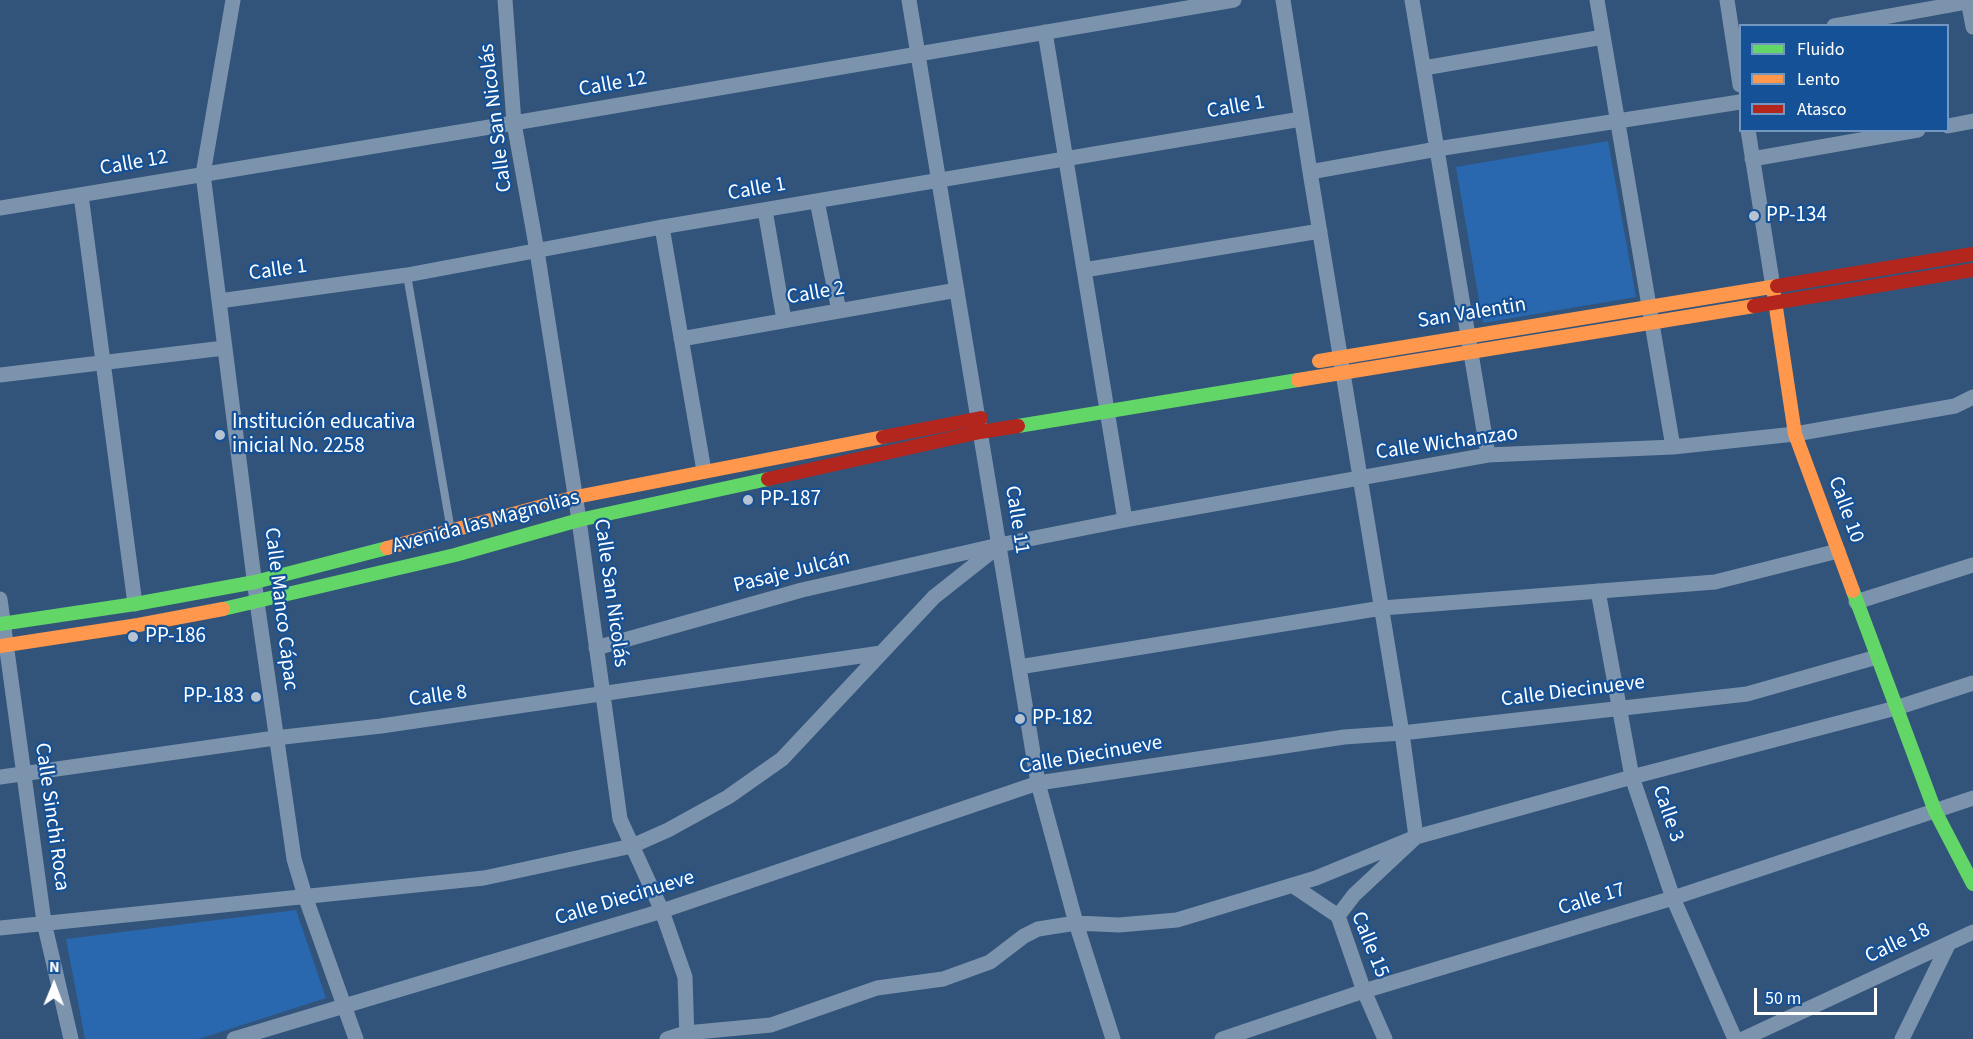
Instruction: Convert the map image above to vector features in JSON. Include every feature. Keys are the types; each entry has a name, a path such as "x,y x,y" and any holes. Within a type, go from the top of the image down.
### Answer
{"main road":[{"name":"San Valentin","path":"983,422 1105,400 1650,314 1773,287 1973,254"},
{"name":"San Valentin","path":"1650,314 1776,303 1973,270"},
{"name":"Calle 10","path":"1773,287 1795,434 1935,811 1973,884"},
{"name":"San Valentin","path":"1306,363 1342,364"},
{"name":"Avenida las Magnolias","path":"2,624 135,604 255,582 451,532 576,497 704,471 983,422"},
{"name":"Avenida las Magnolias","path":"3,645 138,624 257,602 455,555 579,520 983,422"}],"street":[{"name":"Calle Manco Cápac","path":"233,0 203,174 275,738 294,859 356,1039"},
{"name":"Calle San Nicolás","path":"506,0 514,123 576,497 620,819 662,911 686,976 686,1036"},
{"name":"Calle 11","path":"909,0 957,290 983,422 999,546 1038,783 1076,922 1113,1039"},
{"name":"Calle 12","path":"0,208 1234,0"},
{"path":"1283,0 1402,733 1416,837"},
{"path":"1412,0 1488,455"},
{"path":"1597,0 1673,447"},
{"path":"1727,0 1737,43 1739,71"},
{"path":"1845,24 1970,1 1973,27"},
{"path":"1045,32 1125,520"},
{"path":"1424,68 1604,37"},
{"path":"1310,172 1437,149 1739,102"},
{"name":"Calle 1","path":"219,301 407,274 662,227 1301,119"},
{"path":"1949,126 1973,121"},
{"name":"Calle 10","path":"1748,132 1773,287"},
{"path":"1752,159 1907,132"},
{"path":"81,195 135,604"},
{"path":"817,201 839,311"},
{"path":"765,210 784,320"},
{"path":"662,227 704,471"},
{"path":"1084,270 1320,231"},
{"name":"Calle 2","path":"681,339 957,290"},
{"path":"0,375 224,348"},
{"name":"Calle Wichanzao","path":"999,546 1125,520 1488,455 1673,447 1795,434 1955,406 1973,397"},
{"path":"0,928 484,878 632,846 668,830 728,797 782,759 934,597 999,546"},
{"name":"Pasaje Julcán","path":"596,648 802,590 999,546"},
{"path":"1019,667 1382,608 1715,582 1838,551"},
{"path":"1856,602 1973,565"},
{"name":"Calle 3","path":"1598,591 1632,777 1673,898 1735,1039"},
{"name":"Calle Sinchi Roca","path":"0,599 3,645 24,774 44,922 70,1039"},
{"name":"Calle 8","path":"0,777 275,738 381,726 881,653"},
{"name":"Calle Diecinueve","path":"234,1039 662,911 1038,783 1344,737 1402,733 1747,694 1877,657"},
{"path":"667,1039 771,1025 877,988 943,979 990,962 1024,936 1038,929 1076,922 1119,925 1177,920 1316,878 1416,837 1632,777 1896,708 1973,683"},
{"name":"Calle 17","path":"1222,1039 1364,991 1673,898 1973,798"},
{"path":"1338,916 1354,896 1416,837"},
{"name":"Calle 15","path":"1292,885 1338,916 1364,991 1385,1039"},
{"name":"Calle 18","path":"1743,1039 1973,932"},
{"path":"1902,1039 1949,943"}],"lane":[{"path":"407,274 451,532"}],"shaded area":[{"path":"1608,141 1636,297 1483,323 1456,167"},
{"path":"296,910 326,998 199,1039 85,1039 66,939"}],"traffic: fast":[{"path":"1018,426 1298,380"},
{"path":"223,609 455,555 579,520 768,479"},
{"path":"0,624 135,604 255,582 387,548"},
{"path":"1853,591 1935,811 1973,884"}],"traffic: slow":[{"path":"1319,361 1777,286"},
{"path":"1773,288 1795,434 1853,591"},
{"path":"1298,380 1754,306"},
{"path":"387,548 576,497 883,437"},
{"path":"0,646 138,625 223,609"}],"traffic: jam":[{"path":"1777,286 1973,254"},
{"path":"1754,306 1973,270"},
{"path":"883,437 981,418"},
{"path":"768,479 980,432 1018,426"}],"place":[{"name":"PP-134","path":"1754,216"},
{"name":"Institución educativa inicial No. 2258","path":"220,435"},
{"name":"PP-187","path":"748,500"},
{"name":"PP-186","path":"133,637"},
{"name":"PP-183","path":"256,697"},
{"name":"PP-182","path":"1020,719"}]}
